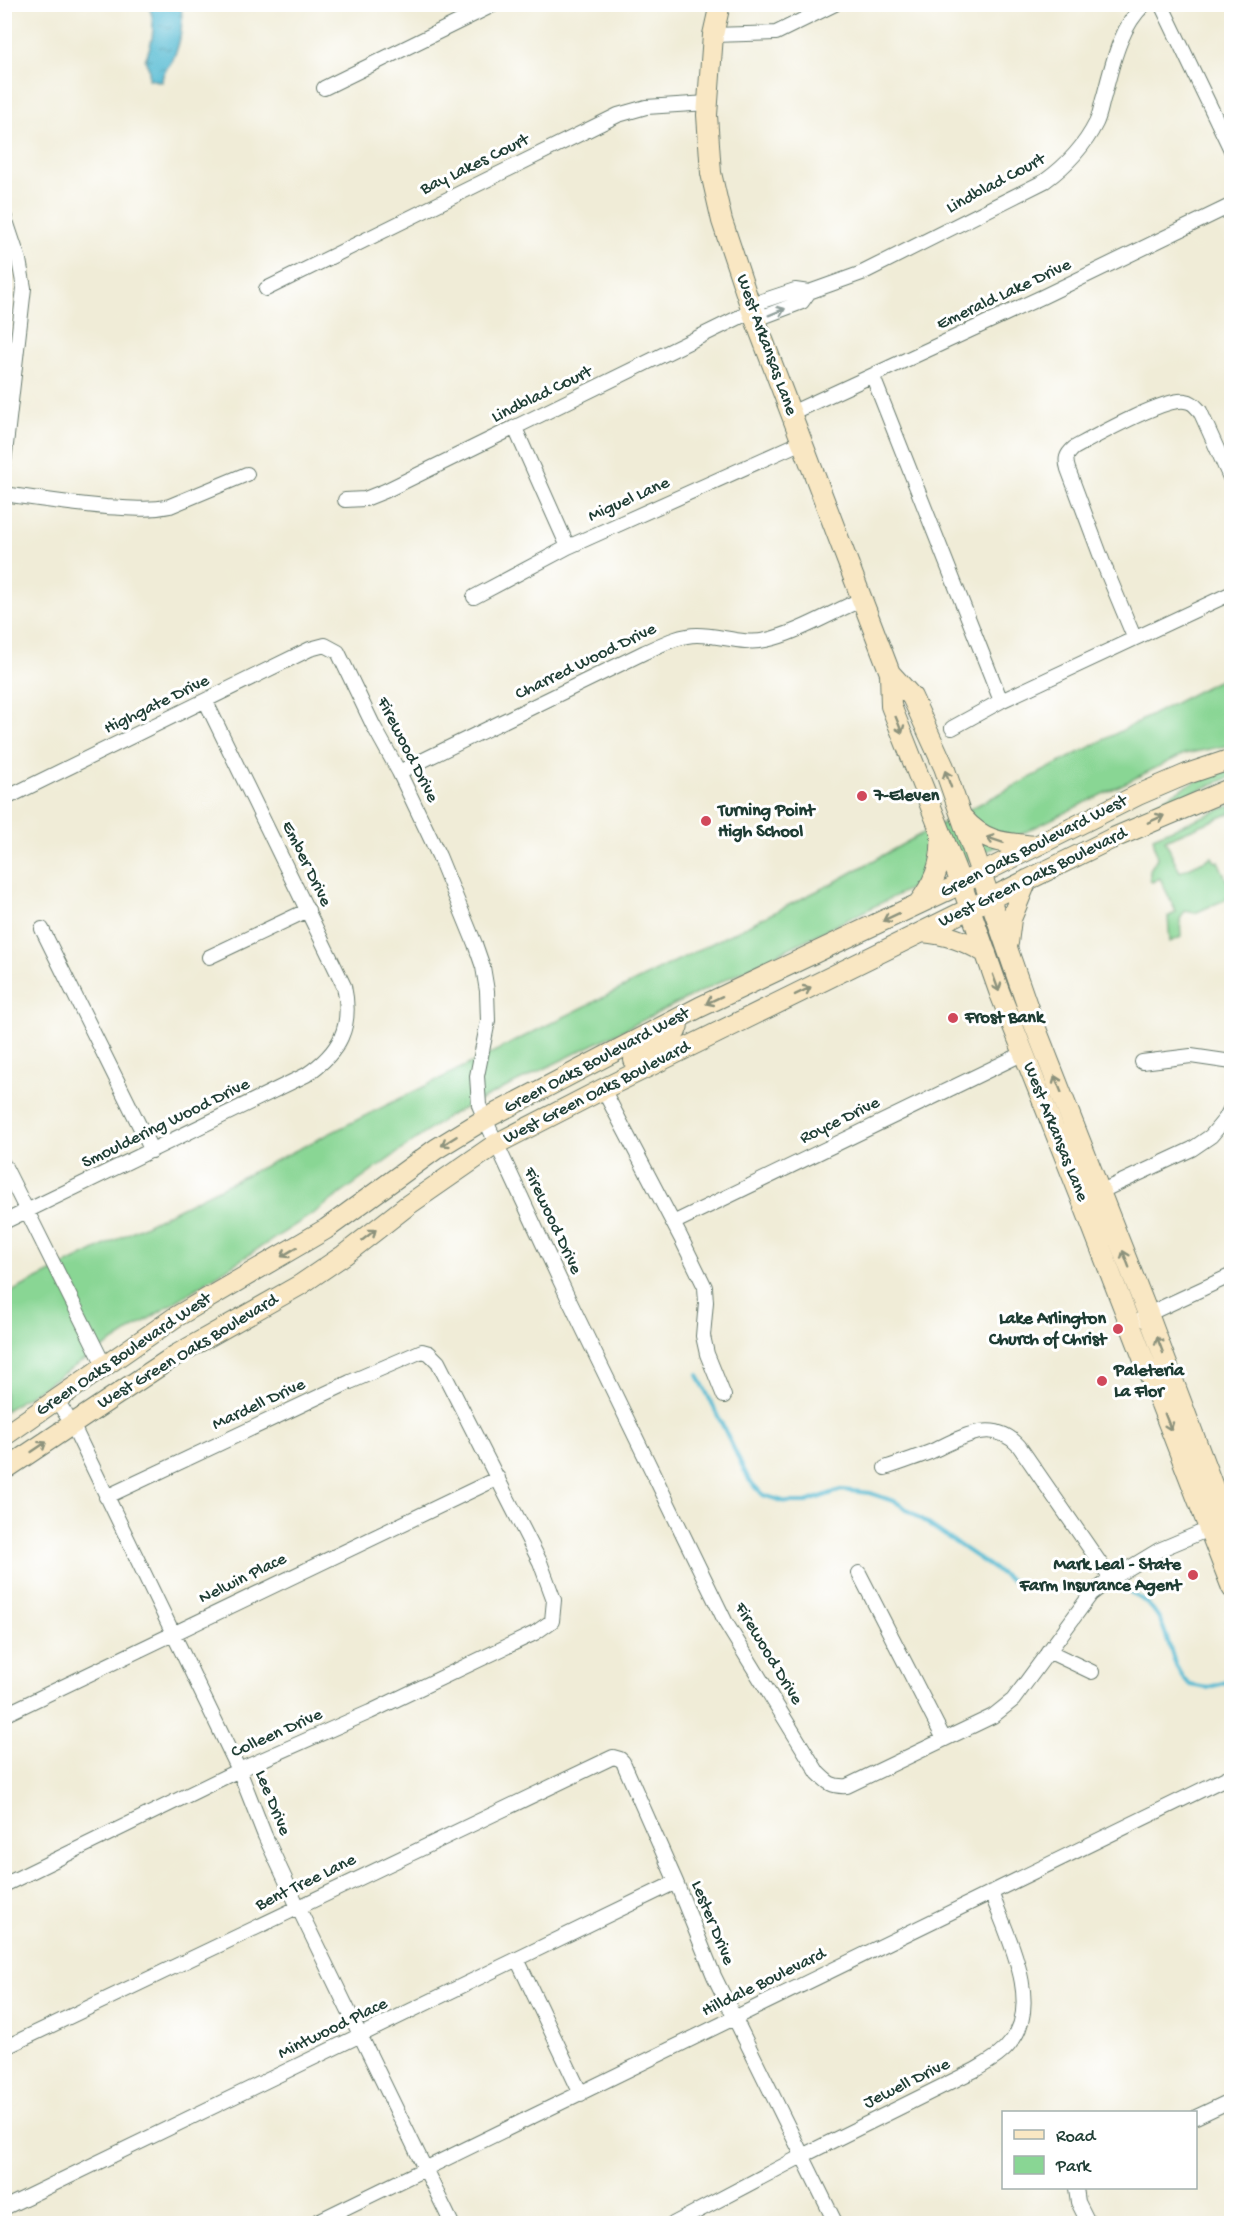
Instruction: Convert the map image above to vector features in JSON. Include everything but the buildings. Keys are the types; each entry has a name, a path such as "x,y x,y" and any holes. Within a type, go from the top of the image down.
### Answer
{"main road":[{"path":"708,4 713,35"},
{"name":"West Arkansas Lane","path":"720,4 713,35 708,103 711,173 722,221 752,311 890,673 891,706 961,883 1024,1053 1062,1122"},
{"name":"West Arkansas Lane","path":"890,673 912,697 944,768 1008,946 1062,1122 1091,1196 1132,1328 1222,1529"},
{"name":"Green Oaks Boulevard West","path":"4,1436 174,1318 326,1229 436,1149 485,1119 678,1019 1138,795 1187,774 1232,759"},
{"name":"West Green Oaks Boulevard","path":"4,1470 176,1354 300,1285 344,1255 408,1205 496,1144 989,898 1111,839 1232,788"},
{"path":"962,818 988,839 1001,843 1036,846"},
{"path":"918,904 927,893 937,869 940,855 940,829"},
{"path":"1008,946 1011,919 1027,880"},
{"path":"922,932 944,934 966,942 986,954"},
{"path":"603,1089 608,1076 616,1070 669,1041 679,1026 678,1019"},
{"name":"West Arkansas Lane","path":"1091,1196 1148,1314 1222,1529 1232,1588"}],"street":[{"path":"324,87 495,4"},
{"path":"713,35 776,33 835,4"},
{"name":"Lindblad Court","path":"345,500 365,499 385,492 752,311 765,316 802,302 809,292 862,273 1045,181 1064,168 1097,121 1124,33 1145,4"},
{"path":"1161,4 1232,152"},
{"name":"Bay Lakes Court","path":"266,289 618,115 646,107 708,103"},
{"name":"Emerald Lake Drive","path":"791,413 873,377 1232,205"},
{"path":"4,216 20,260 24,288 4,462"},
{"path":"873,377 1000,701"},
{"path":"1134,637 1104,565 1065,459 1068,453 1131,418 1174,402 1191,402 1200,411 1232,482"},
{"path":"515,428 568,547"},
{"name":"Miguel Lane","path":"474,597 568,547 802,442"},
{"path":"4,494 58,502 144,510 158,509 247,474"},
{"path":"952,728 1000,701 1232,593"},
{"name":"Charred Wood Drive","path":"399,772 673,640 695,635 747,642 765,640 782,635 863,599"},
{"name":"Firewood Drive","path":"325,645 338,652 373,725 399,772 439,856 483,967 488,1021 477,1076 479,1105 570,1302 726,1623 818,1773 829,1785 847,1786 944,1739"},
{"name":"Highgate Drive","path":"4,799 206,702 292,657 325,645"},
{"name":"Ember Drive","path":"206,702 344,986 348,1005 346,1026 336,1047"},
{"path":"208,957 308,910"},
{"path":"42,929 152,1151"},
{"name":"Smouldering Wood Drive","path":"4,1222 306,1075 324,1063 336,1047"},
{"name":"Royce Drive","path":"673,1223 1024,1053"},
{"path":"1143,1062 1191,1056 1232,1062"},
{"path":"603,1089 705,1287 703,1336 707,1354 724,1396"},
{"path":"1091,1196 1192,1149 1211,1136 1232,1106"},
{"path":"4,1165 104,1365"},
{"path":"1132,1328 1148,1314 1232,1275"},
{"name":"Mardell Drive","path":"106,1497 422,1351 429,1353 438,1362 498,1478"},
{"name":"Lee Drive","path":"56,1399 72,1424 239,1770 265,1836 298,1907 452,2223"},
{"path":"885,1468 980,1431 998,1431 1013,1439 1019,1446 1111,1579"},
{"name":"Colleen Drive","path":"4,1885 239,1770 370,1712 550,1624 555,1609 554,1600 540,1562 498,1478"},
{"name":"Nelwin Place","path":"4,1715 498,1478"},
{"path":"859,1573 944,1739 993,1716 1013,1700 1091,1594 1159,1550 1222,1529"},
{"path":"1048,1651 1092,1672"},
{"name":"Bent Tree Lane","path":"4,2048 608,1758 620,1759 623,1762"},
{"name":"Lester Drive","path":"623,1762 676,1882 714,1976 836,2223"},
{"name":"Hilldale Boulevard","path":"312,2223 1232,1775"},
{"name":"Mintwood Place","path":"4,2208 676,1882"},
{"name":"Jewell Drive","path":"674,2223 975,2070 1000,2055 1021,2026 1024,1991 1017,1962 991,1892"},
{"path":"517,1959 581,2094"},
{"path":"1197,2117 1232,2100"},
{"path":"1076,2189 1078,2202 1089,2223"}],"green space":[{"path":"1223,678 1231,699 1231,745 1184,754 450,1115 317,1211 5,1411 5,1295 833,883 914,838"},
{"path":"1231,770 1231,777 1153,809 1153,805 1191,784 1211,775"},
{"path":"1231,805 1231,813 1165,840 1180,872 1212,857 1215,862 1218,861 1231,890 1231,897 1195,913 1185,911 1180,919 1181,937 1170,942 1168,917 1176,912 1160,878 1152,882 1150,880 1150,870 1157,858 1153,837"}],"water":[{"path":"148,5 181,5 182,25 178,45 163,74 162,82 149,79 149,69 145,60 153,32"}],"waterway":[{"path":"698,1375 749,1480 763,1495 786,1502 806,1502 841,1490 870,1493 896,1502 1010,1580 1035,1587 1077,1591"},
{"path":"1130,1593 1145,1602 1155,1612 1162,1624 1175,1663 1181,1675 1190,1685 1207,1688 1232,1680"}],"place":[{"name":"7-Eleven","path":"862,796"},
{"name":"Turning Point High School","path":"706,821"},
{"name":"Frost Bank","path":"953,1018"},
{"name":"Lake Arlington Church of Christ","path":"1118,1329"},
{"name":"Paleteria La Flor","path":"1102,1381"},
{"name":"Mark Leal - State Farm Insurance Agent","path":"1193,1575"}]}
